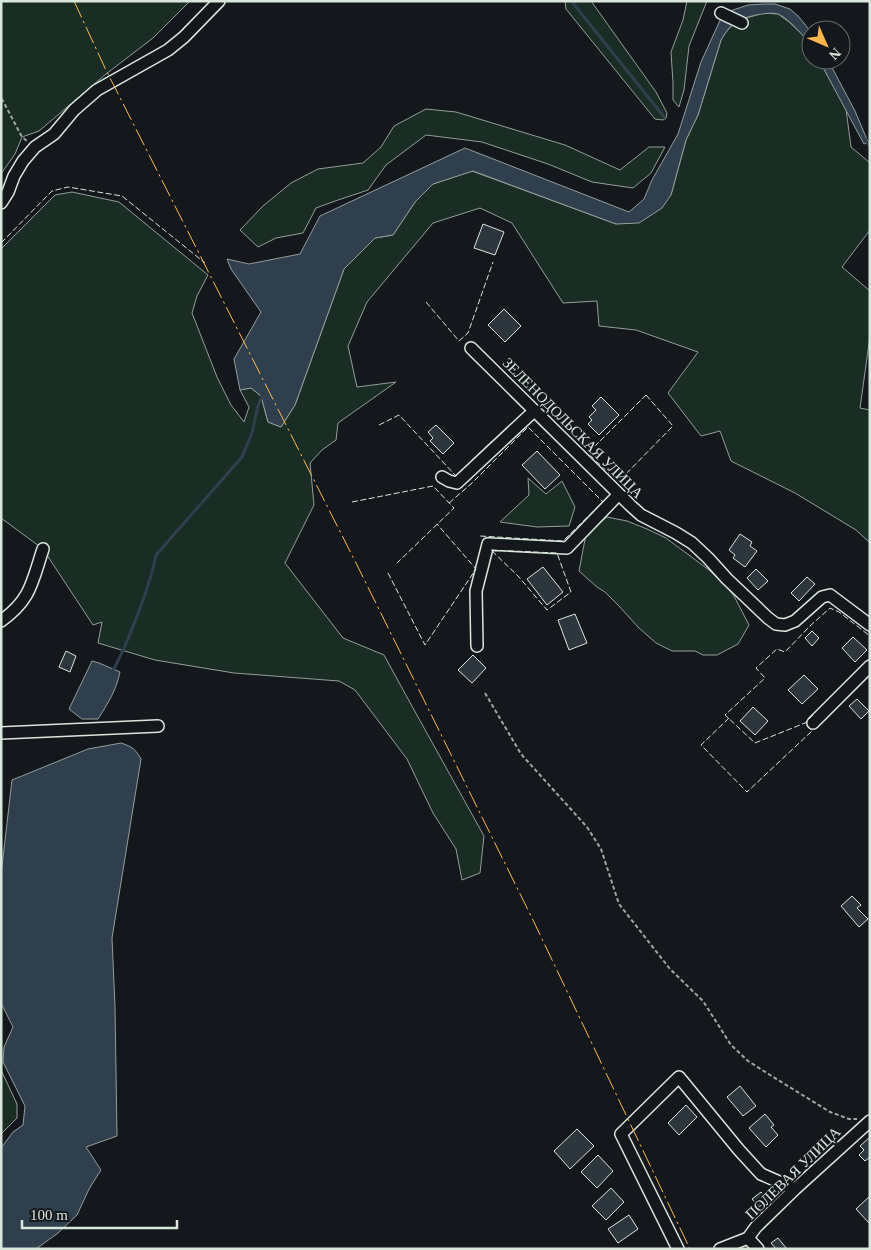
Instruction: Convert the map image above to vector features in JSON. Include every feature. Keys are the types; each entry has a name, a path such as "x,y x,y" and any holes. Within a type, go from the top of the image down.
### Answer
{"street":[{"path":"1,203 22,161 35,147 54,134 74,110 97,90 168,50 184,37 219,1"},
{"path":"721,13 742,24"},
{"name":"ЗЕЛЕНОДОЛЬСКАЯ УЛИЦА","path":"471,348 631,506 641,515 692,543 761,612 776,624 785,625 795,621 822,597 830,595 870,625"},
{"path":"442,477 458,483 534,410"},
{"path":"477,646 476,591 488,544 567,548 619,494"},
{"path":"1,621 19,607 30,590 43,550"},
{"path":"813,723 870,666"},
{"path":"1,733 158,726"},
{"path":"678,1249 621,1134 679,1077 761,1174 795,1189"},
{"name":"ПОЛЕВАЯ УЛИЦА","path":"758,1249 748,1238 756,1227 866,1120"},
{"path":"720,1249 748,1238"}],"path":[{"path":"1,99 22,137 35,147"},
{"path":"485,693 521,754 587,827 601,849 620,904 670,969 703,1001 731,1045 748,1061 830,1112 849,1119 866,1120"}],"green space":[{"path":"1,1 190,1 153,38 106,74 39,131 22,137 15,154 1,174"},
{"path":"565,1 591,1 656,92 667,113 666,118 663,120 655,119 566,9"},
{"path":"687,1 707,1 689,46 684,90 679,107 673,100 671,52 683,20"},
{"path":"763,13 778,14 801,33 801,70 825,70 846,109 851,147 870,163 870,230 842,267 870,291 870,336 860,408 870,410 870,543 856,530 795,493 731,461 720,431 701,436 668,393 698,352 636,330 599,326 597,301 563,303 512,223 480,208 433,223 367,302 348,346 357,387 396,382 338,423 336,440 322,450 310,463 314,505 285,563 343,638 384,655 484,836 480,873 462,880 456,849 433,813 407,759 355,690 339,681 234,673 155,660 98,643 102,622 93,625 43,549 1,518 1,249 55,195 72,192 119,202 208,275 197,296 192,313 217,377 231,405 244,422 249,407 240,390 251,388 261,396 268,422 281,427 295,405 344,269 375,238 393,235 415,202 433,184 472,171 616,224 671,195 686,140 698,115 721,40 734,24"},
{"path":"426,109 456,112 565,145 620,170 649,147 665,147 651,173 633,188 592,182 548,164 482,142 426,135 386,165 368,190 316,208 303,233 276,238 258,247 240,230 263,206 291,183 318,169 363,163 381,147 394,126"},
{"path":"528,478 546,494 562,481 575,507 569,526 537,527 500,522 529,495"},
{"path":"607,517 627,521 666,538 709,570 726,586 734,596 749,625 738,644 717,655 703,655 695,651 672,651 656,643 605,592 579,571 586,534"},
{"path":"1,1070 17,1104 17,1118 1,1134"}],"water":[{"path":"775,4 790,9 801,20 801,33 782,16 774,13 750,16 739,20 729,28 721,40 698,115 686,140 671,195 662,208 639,223 616,224 473,171 433,184 415,202 393,235 375,238 344,269 295,405 281,427 268,422 261,396 251,388 240,390 234,359 261,312 231,269 227,259 249,264 300,254 320,216 465,148 629,212 644,199 652,180 678,134 701,62 722,16 748,5"},
{"path":"824,70 833,70 855,111 868,142 864,144"},
{"path":"92,661 120,672 114,691 98,719 82,719 69,709"},
{"path":"121,743 133,749 141,759 112,938 117,1136 86,1147 101,1170 89,1189 77,1215 58,1233 36,1249 1,1249 1,1148 13,1132 23,1125 25,1106 3,1062 4,1047 13,1027 1,1003 1,875 12,780 88,749"}],"building":[{"path":"483,224 504,232 495,255 474,248"},
{"path":"504,309 521,326 505,342 488,325"},
{"path":"601,397 619,415 599,435 588,424 592,420 589,417 596,410 592,406"},
{"path":"436,425 454,443 443,454 430,441 433,438 428,432"},
{"path":"537,451 560,475 545,489 522,465"},
{"path":"740,534 752,542 750,546 757,551 745,567 733,558 735,555 729,550"},
{"path":"543,567 563,592 547,605 527,579"},
{"path":"756,569 768,581 758,590 747,578"},
{"path":"807,577 815,584 799,601 791,593"},
{"path":"575,614 587,643 569,650 558,620"},
{"path":"812,631 819,638 812,646 805,638"},
{"path":"853,637 867,650 855,662 842,648"},
{"path":"66,651 76,656 70,672 59,667"},
{"path":"473,655 486,668 472,683 458,670"},
{"path":"804,675 818,689 802,704 788,690"},
{"path":"857,699 869,711 861,719 849,706"},
{"path":"753,707 768,721 755,735 740,721"},
{"path":"852,896 861,905 857,908 868,919 859,927 841,906"},
{"path":"740,1086 756,1106 743,1116 727,1097"},
{"path":"686,1105 697,1117 679,1135 668,1123"},
{"path":"765,1114 774,1125 771,1127 778,1135 766,1147 749,1128"},
{"path":"577,1129 594,1146 570,1169 554,1151"},
{"path":"870,1137 870,1157 865,1161 859,1155 864,1150 860,1146"},
{"path":"598,1155 613,1171 597,1188 581,1172"},
{"path":"611,1188 624,1202 606,1220 592,1206"},
{"path":"761,1192 768,1200 759,1207 752,1199"},
{"path":"870,1196 870,1224 856,1209"},
{"path":"629,1215 638,1229 618,1243 608,1229"},
{"path":"778,1238 787,1249 776,1249 771,1243"}],"waterway":[{"path":"573,1 664,117"},
{"path":"865,139 870,147"},
{"path":"112,672 139,611 156,555 242,457 252,433 263,393"}],"fence":[{"path":"1,243 52,191 68,187 122,196 205,263"},
{"path":"426,302 459,341 468,333 493,262"},
{"path":"646,395 673,426 618,482 588,453 646,395"},
{"path":"379,425 399,415 456,476 492,441"},
{"path":"449,503 471,484 528,427 603,502 563,541 480,536"},
{"path":"352,502 433,486 454,508 397,563"},
{"path":"388,573 425,645 476,569 437,524"},
{"path":"491,550 557,553 571,592 547,610 518,576 491,550"},
{"path":"813,715 805,723 755,743 725,715 765,678 756,668 777,649 785,652 830,608 839,612 870,636"},
{"path":"729,718 701,745 747,792 812,731 805,723"}],"power":[{"path":"74,1 105,68 357,565 533,920 690,1249"}]}
